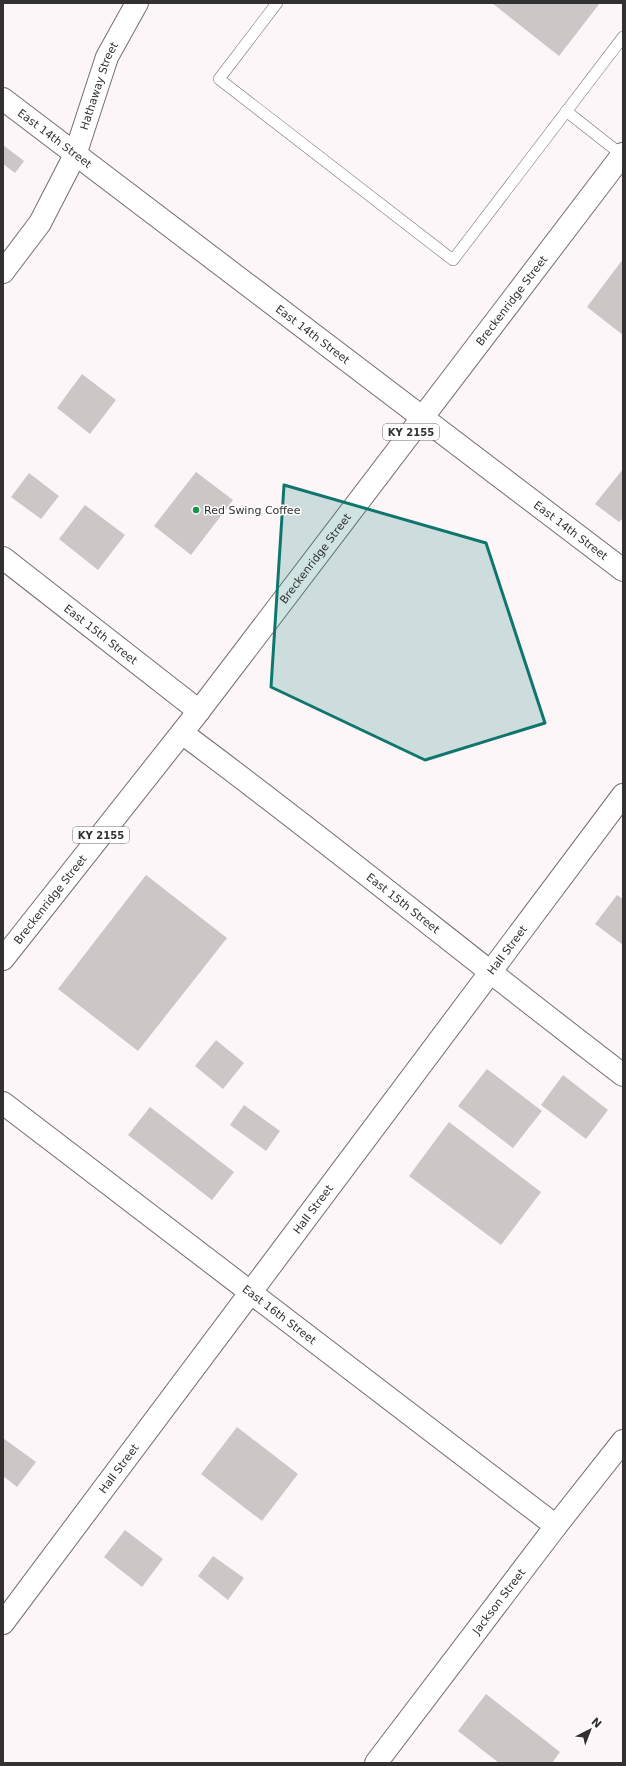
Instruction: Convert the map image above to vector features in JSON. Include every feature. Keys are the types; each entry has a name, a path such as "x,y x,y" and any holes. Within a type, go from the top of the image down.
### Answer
{"street":[{"name":"Hathaway Street","path":"3,272 40,223 75,154 107,57 137,3"},
{"name":"East 14th Street","path":"3,99 623,570"},
{"name":"Breckenridge Street","path":"3,959 199,711 623,155"},
{"name":"East 15th Street","path":"3,558 199,711"},
{"name":"East 15th Street","path":"182,733 256,788 490,973 623,1075"},
{"name":"Hall Street","path":"3,1623 623,795"},
{"name":"East 16th Street","path":"3,1104 556,1526"},
{"name":"Jackson Street","path":"376,1763 556,1526 623,1441"}],"lane":[{"path":"277,3 219,79 453,260 623,37"},
{"path":"566,111 623,155"}],"highlighted area":[{"path":"284,485 486,543 545,723 425,760 271,687"}],"building":[{"path":"492,3 600,3 559,56"},
{"path":"3,145 24,161 15,173 3,164"},
{"path":"623,259 623,335 587,307"},
{"path":"82,374 116,400 90,434 57,408"},
{"path":"623,469 623,518 619,522 595,504"},
{"path":"196,472 233,500 191,555 154,526"},
{"path":"29,473 59,496 41,519 11,497"},
{"path":"85,505 125,535 98,570 59,539"},
{"path":"146,875 227,938 138,1051 58,989"},
{"path":"617,895 623,899 623,945 595,924"},
{"path":"216,1040 244,1063 223,1089 195,1066"},
{"path":"487,1069 542,1111 513,1148 458,1106"},
{"path":"563,1075 608,1110 586,1139 541,1105"},
{"path":"244,1105 280,1131 266,1151 230,1125"},
{"path":"150,1107 234,1172 212,1200 128,1135"},
{"path":"449,1122 541,1192 501,1245 409,1176"},
{"path":"237,1427 298,1474 262,1521 201,1474"},
{"path":"3,1438 36,1462 17,1487 3,1476"},
{"path":"125,1530 163,1559 142,1587 104,1557"},
{"path":"213,1556 244,1578 228,1600 198,1576"},
{"path":"486,1694 560,1752 552,1763 499,1763 458,1731"}],"place":[{"name":"Red Swing Coffee","path":"196,510"}]}
